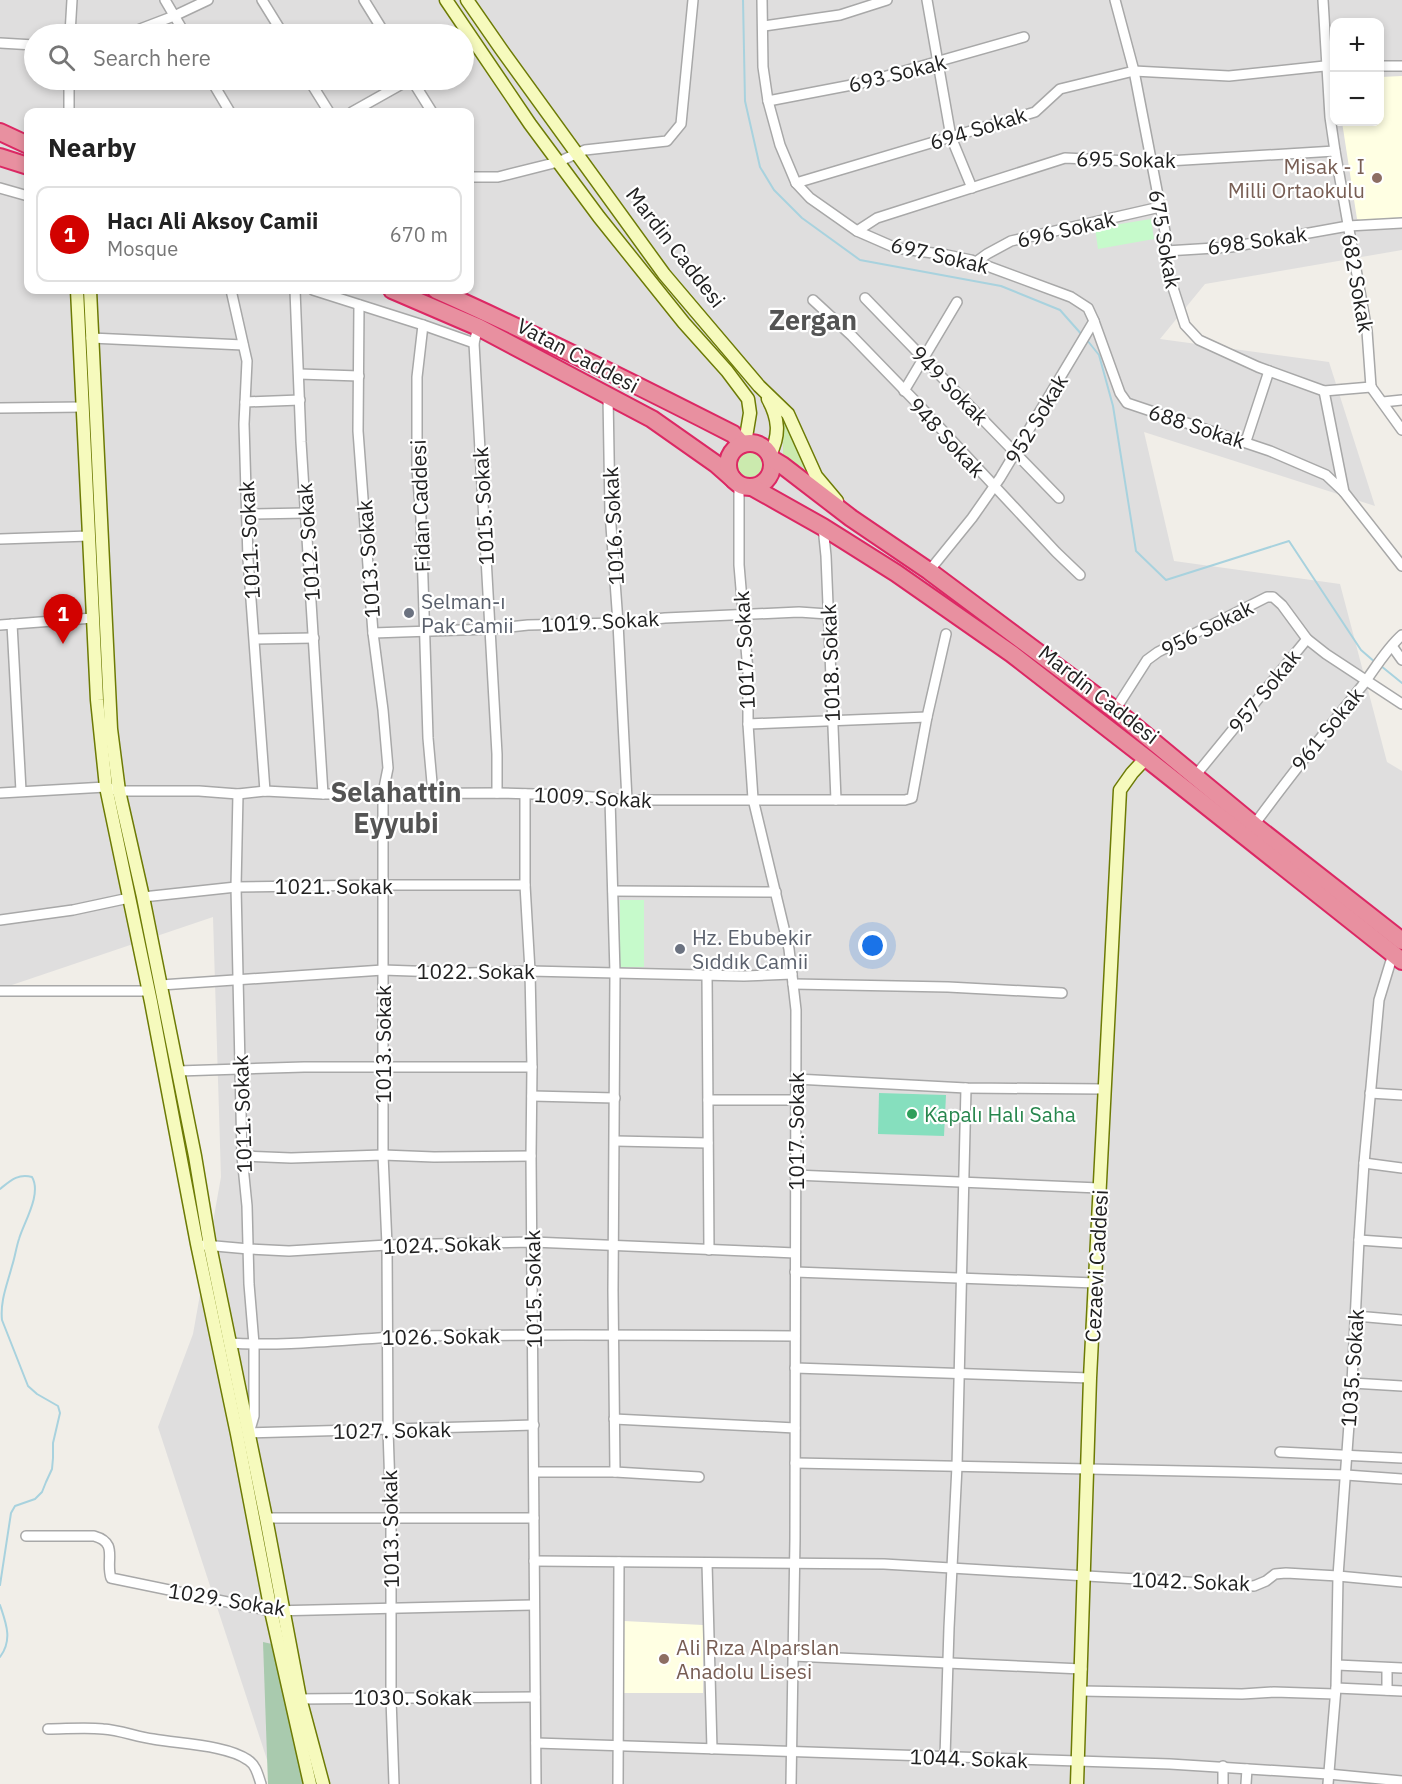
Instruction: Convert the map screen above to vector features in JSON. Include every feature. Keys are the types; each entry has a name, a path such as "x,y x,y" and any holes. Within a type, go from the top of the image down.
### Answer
{"highway":[{"path":"0,132 24,143"},
{"path":"0,157 24,165"},
{"name":"Vatan Caddesi","path":"399,294 476,335 608,396 652,419 741,483"},
{"name":"Vatan Caddesi","path":"445,294 656,394 733,434 744,444"},
{"name":"Mardin Caddesi","path":"753,442 760,444 771,457 852,518 929,571 1115,710 1254,825 1399,952 1012,654 896,573 823,527 741,483 730,472 729,458 733,451 744,444 753,442"},
{"path":"741,483 765,482 772,469 771,457"}],"street":[{"path":"71,24 72,0"},
{"path":"165,0 179,24"},
{"path":"153,24 208,0"},
{"path":"262,0 277,24"},
{"path":"364,0 379,24"},
{"name":"Mardin Caddesi","path":"446,0 462,24"},
{"name":"Mardin Caddesi","path":"467,0 664,274 759,386 788,414 816,476 852,518"},
{"path":"474,177 498,177 558,162 585,150 667,141 681,124 693,0"},
{"name":"697 Sokak","path":"762,0 763,67 768,101 780,145 796,183 810,198 857,231 897,248 947,255 976,262 1071,297 1088,309 1094,321"},
{"path":"764,26 840,15 887,0"},
{"path":"927,0 951,137 972,188"},
{"name":"675 Sokak","path":"1115,0 1134,70 1166,237 1166,266 1185,325 1199,340 1269,371 1324,391"},
{"name":"682 Sokak","path":"1323,0 1330,57"},
{"name":"693 Sokak","path":"768,101 862,83 1024,37"},
{"name":"Mardin Caddesi","path":"474,41 530,124 637,266 727,371 748,399 750,413 744,444"},
{"path":"0,43 24,44"},
{"name":"694 Sokak","path":"796,183 1035,112 1060,88 1134,70 1229,76 1330,65"},
{"path":"1384,66 1402,66"},
{"name":"682 Sokak","path":"1331,72 1330,117 1367,331 1371,387"},
{"path":"69,90 69,108"},
{"path":"217,90 228,108"},
{"path":"315,90 326,108"},
{"path":"359,108 393,90"},
{"path":"418,90 429,108"},
{"name":"695 Sokak","path":"857,231 877,218 1065,158 1151,162 1335,151"},
{"path":"0,188 24,195"},
{"name":"696 Sokak","path":"976,262 1011,241 1160,207"},
{"name":"698 Sokak","path":"1166,251 1231,247 1348,226 1402,223"},
{"path":"77,294 97,700 106,787 149,992 197,1244 277,1610 310,1784"},
{"path":"90,294 111,718 119,790 161,985 210,1246 267,1518 277,1610"},
{"name":"1011. Sokak","path":"232,294 247,361 245,402 248,560 266,791"},
{"name":"1012. Sokak","path":"295,294 305,513 323,794"},
{"path":"325,294 423,325 476,335"},
{"name":"949 Sokak","path":"865,298 1059,498"},
{"name":"948 Sokak","path":"813,300 852,336 1080,575"},
{"path":"904,391 957,302"},
{"name":"1013. Sokak","path":"359,305 358,431 373,633 388,768 383,794 382,1068 387,1245 391,1698 394,1784"},
{"name":"952 Sokak","path":"929,571 972,518 1000,478 1094,321"},
{"name":"688 Sokak","path":"1094,321 1120,393 1127,403 1246,441 1326,475 1344,492"},
{"name":"Fidan Caddesi","path":"423,325 417,377 417,469 421,518 428,738 434,795"},
{"name":"1015. Sokak","path":"476,335 497,793"},
{"path":"91,338 243,345"},
{"path":"1246,441 1269,371"},
{"path":"299,374 359,376"},
{"path":"759,386 772,407 776,421 777,440 771,457"},
{"path":"1402,430 1371,387 1324,391 1344,492 1402,566"},
{"name":"1016. Sokak","path":"608,396 610,512 627,800"},
{"path":"245,402 300,399"},
{"path":"1383,402 1402,400"},
{"path":"0,408 83,407"},
{"name":"1017. Sokak","path":"741,483 739,565 748,671 748,724 753,799 789,949 796,1010 795,1565 790,1784"},
{"path":"247,514 305,513"},
{"name":"1018. Sokak","path":"823,527 836,800"},
{"path":"0,539 89,536"},
{"name":"956 Sokak","path":"1115,710 1147,660 1158,652 1267,597 1273,597 1282,605 1307,639"},
{"name":"1019. Sokak","path":"373,633 618,623 665,618 799,612 828,614"},
{"path":"0,625 93,618"},
{"path":"12,624 21,791"},
{"name":"1009. Sokak","path":"0,793 106,787 119,790 238,794 266,791 434,795 497,793 627,800 905,800 912,798 946,634"},
{"name":"961 Sokak","path":"1254,825 1402,635"},
{"path":"255,639 314,638"},
{"name":"957 Sokak","path":"1195,776 1307,639 1402,704"},
{"path":"1390,648 1402,660"},
{"path":"748,724 927,717"},
{"name":"Cezaevi Caddesi","path":"1077,1784 1090,1378 1120,790 1146,758"},
{"name":"1011. Sokak","path":"238,794 236,887 242,1156 247,1206 249,1284 254,1344 254,1416 249,1433"},
{"name":"1015. Sokak","path":"525,794 525,885 532,1067 536,1784"},
{"path":"610,799 615,973 615,1472"},
{"name":"1021. Sokak","path":"143,897 236,887 525,885"},
{"path":"613,891 776,892"},
{"path":"0,920 73,910 129,898"},
{"name":"1035. Sokak","path":"1328,1784 1337,1665 1338,1575 1352,1383 1364,1163 1379,1000 1399,952"},
{"name":"1022. Sokak","path":"161,985 383,970 744,976 792,974"},
{"path":"707,975 709,1250"},
{"path":"793,984 948,987 1062,993"},
{"path":"0,991 149,992"},
{"path":"178,1071 532,1067"},
{"path":"796,1079 966,1089 1104,1089"},
{"path":"945,1757 957,1466 966,1089"},
{"path":"1370,1094 1402,1095"},
{"path":"532,1096 615,1098"},
{"path":"708,1100 796,1100"},
{"path":"615,1141 708,1143"},
{"path":"242,1156 291,1158 383,1155 531,1156"},
{"path":"1364,1163 1402,1168"},
{"path":"795,1175 1099,1188"},
{"path":"1359,1240 1402,1244"},
{"name":"1024. Sokak","path":"197,1244 249,1250 289,1251 387,1245 532,1242 795,1253"},
{"path":"795,1272 1095,1283"},
{"path":"1356,1316 1402,1320"},
{"name":"1026. Sokak","path":"230,1343 534,1334 795,1336"},
{"path":"795,1368 1090,1378"},
{"path":"1352,1383 1402,1386"},
{"path":"614,1419 795,1428"},
{"name":"1027. Sokak","path":"249,1433 534,1425"},
{"path":"1280,1452 1402,1458"},
{"path":"795,1463 1346,1475 1402,1479"},
{"path":"535,1472 615,1472 699,1477"},
{"path":"267,1518 534,1518"},
{"name":"1029. Sokak","path":"26,1536 94,1536 104,1539 107,1543 111,1578 277,1610 534,1605"},
{"name":"1042. Sokak","path":"534,1561 884,1564 1254,1586 1275,1574 1338,1575 1402,1581"},
{"path":"618,1784 619,1562"},
{"path":"707,1563 712,1749"},
{"path":"793,1656 1082,1669"},
{"path":"1337,1665 1402,1668"},
{"path":"1387,1668 1387,1690"},
{"path":"1081,1691 1242,1694 1402,1691"},
{"name":"1030. Sokak","path":"295,1699 535,1697"},
{"path":"295,1699 323,1784"},
{"path":"48,1730 103,1729 235,1753 253,1765 261,1784"},
{"name":"1044. Sokak","path":"536,1743 1223,1767 1328,1773 1402,1781"},
{"path":"1223,1767 1223,1784"},
{"path":"1246,1784 1247,1769"}],"shaded area":[{"path":"0,0 1402,0 1402,250 1205,284 1160,339 1329,362 1375,506 1144,432 1174,561 1340,584 1387,762 1402,771 1402,1784 275,1784 158,1427 193,1334 221,1177 213,917 0,988"},
{"name":"Misak - I Milli Ortaokulu","path":"1402,76 1402,219 1366,222 1357,219 1343,126 1384,126 1384,77"},
{"name":"Ali Rıza Alparslan Anadolu Lisesi","path":"624,1621 703,1625 703,1693 624,1693"},
{"path":"263,1642 272,1644 303,1784 268,1784"}],"green space":[{"path":"1151,219 1154,239 1098,249 1095,228"},
{"path":"783,421 800,451 804,468 783,457"},
{"path":"750,451 759,455 763,464 759,473 750,477 741,473 737,464 741,455"},
{"path":"620,900 644,900 644,967 620,967"},
{"name":"Kapalı Halı Saha","path":"879,1093 946,1095 944,1136 878,1134"}],"waterway":[{"path":"743,0 745,101 760,167 774,190 802,218 860,260 1001,286 1060,310 1083,336"},
{"path":"1087,340 1099,355 1113,406 1136,551 1166,580 1289,541 1361,650 1376,663"},
{"path":"1381,666 1402,683"},
{"path":"0,1189 14,1178 22,1176 32,1177 35,1184 34,1200 19,1239 4,1293 2,1320 28,1386 58,1406 60,1413 53,1443 52,1469 42,1492 35,1499 15,1506 11,1513 0,1585"},
{"path":"0,1605 7,1638 0,1657"}],"place":[{"name":"Misak - I Milli Ortaokulu","path":"1377,178"},
{"name":"Selman-ı Pak Camii","path":"409,613"},
{"name":"Hacı Ali Aksoy Camii","path":"63,644"},
{"name":"Hz. Ebubekir Sıddık Camii","path":"680,949"},
{"name":"Kapalı Halı Saha","path":"912,1114"},
{"name":"Ali Rıza Alparslan Anadolu Lisesi","path":"664,1659"}],"district":[{"name":"Zergan","path":"813,319"},
{"name":"Selahattin Eyyubi","path":"396,806"}]}
